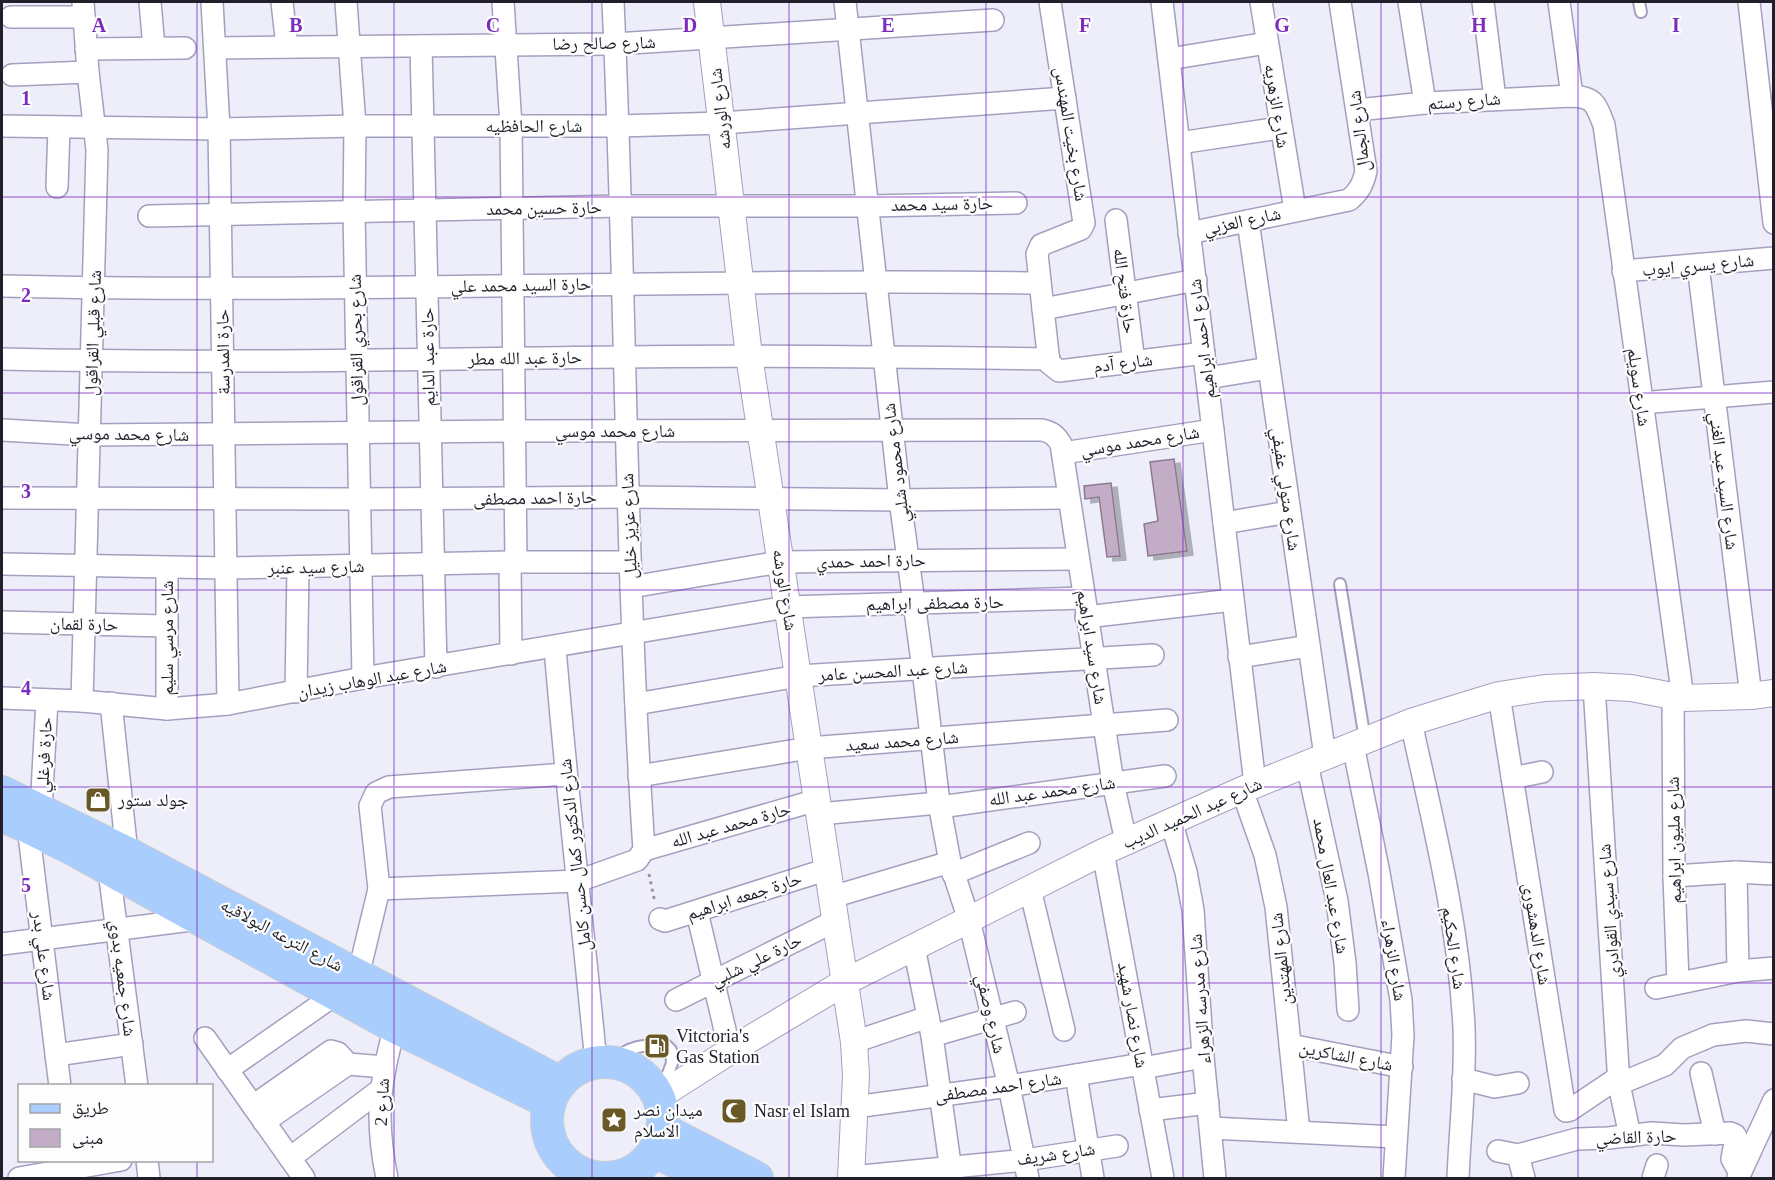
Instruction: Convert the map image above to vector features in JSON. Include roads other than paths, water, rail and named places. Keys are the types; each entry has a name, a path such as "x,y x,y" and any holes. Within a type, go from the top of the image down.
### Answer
{"main road":[{"name":"شارع الترعه البولاقيه","path":"2,792 23,818 118,862 555,1093"},
{"name":"شارع الترعه البولاقيه","path":"118,862 200,919 347,985 395,1027 555,1093"},
{"path":"604,1063 635,1070 652,1086 658,1097 662,1114 658,1140 639,1166 621,1175 601,1178 578,1175 555,1149 548,1126 555,1093 577,1070 604,1063"},
{"path":"658,1140 708,1179"},
{"path":"658,1140 757,1179"}],"street":[{"path":"150,2 154,48"},
{"name":"حارة المدرسة","path":"212,2 219,129 228,704"},
{"path":"282,2 287,47"},
{"name":"شارع بحري القراقول","path":"346,2 351,46 355,126 355,287 363,678"},
{"path":"503,2 512,126 516,498 511,654"},
{"name":"شارع عزيز خليل","path":"613,2 619,126 632,633 645,850"},
{"name":"شارع الورشه","path":"707,2 749,357 854,1041 856,1076 851,1178"},
{"name":"شارع محمود شلبي","path":"845,2 900,500 939,805 951,868 969,920"},
{"name":"شارع بخيت المهندس","path":"1040,283 1037,254 1041,245 1081,229 1084,223 1050,2"},
{"name":"شارع احمد ابراهيم","path":"1162,2 1233,600 1249,787"},
{"name":"شارع الزهريه","path":"1261,2 1295,210"},
{"name":"شارع الجمال","path":"1295,210 1349,200 1358,193 1364,183 1366,171 1358,110 1340,2"},
{"path":"1409,2 1425,104"},
{"path":"1483,2 1496,99"},
{"path":"1559,2 1572,96"},
{"path":"1749,2 1768,118 1773,222"},
{"path":"11,17 83,9"},
{"name":"شارع قبلي القراقول","path":"82,701 97,150 83,9"},
{"name":"شارع صالح رضا","path":"215,48 615,44 993,20"},
{"path":"1169,59 1267,43"},
{"name":"حارة عبد الدايم","path":"422,46 436,667"},
{"path":"86,49 185,48"},
{"path":"12,75 88,72"},
{"name":"شارع رستم","path":"1358,110 1496,99 1572,96"},
{"name":"شارع سويلم","path":"1572,96 1584,96 1595,103 1604,125 1678,697"},
{"name":"شارع الحافظيه","path":"2,126 219,129 355,126 619,126 722,123 1065,98"},
{"path":"57,188 59,128"},
{"path":"1179,143 1280,129"},
{"name":"حارة سيد محمد","path":"868,206 1016,203"},
{"name":"حارة حسين محمد","path":"149,216 621,206 868,206"},
{"name":"شارع العزبي","path":"1190,232 1295,210"},
{"name":"حارة فتح الله","path":"1116,220 1134,362"},
{"name":"شارع متولي عفيفي","path":"1248,221 1309,645 1316,760"},
{"name":"شارع يسري ايوب","path":"1623,271 1773,258"},
{"name":"شارع السيد عبد الغني","path":"1698,265 1714,397 1762,695"},
{"path":"1043,309 1196,280"},
{"name":"حارة السيد محمد علي","path":"2,286 222,288 876,281 1040,283"},
{"path":"1040,283 1049,359"},
{"name":"شارع آدم","path":"1049,359 1052,367 1059,371 1204,353"},
{"name":"حارة عبد الله مطر","path":"2,359 223,363 625,357 885,356 1049,359"},
{"path":"1207,378 1269,368"},
{"path":"1641,403 1773,392"},
{"name":"شارع محمد موسي","path":"2,430 90,435 627,430 893,432 1042,430 1057,437 1062,444 1063,453 1213,430"},
{"name":"شارع سيد ابراهيم","path":"1063,453 1077,559 1113,783 1126,841"},
{"name":"حارة احمد مصطفى","path":"2,498 628,497 900,500 1068,498"},
{"path":"1224,523 1290,512"},
{"name":"حارة احمد حمدي","path":"631,587 780,562 1077,559"},
{"name":"شارع سيد عنبر","path":"2,564 298,568 513,562 630,562"},
{"name":"شارع مرسي سليم","path":"166,709 167,567"},
{"path":"296,692 298,568"},
{"name":"حارة مصطفى ابراهيم","path":"632,633 787,607 914,604 1085,608 1233,600"},
{"name":"حارة لقمان","path":"2,622 166,626"},
{"name":"شارع عبد الوهاب زيدان","path":"2,698 82,701 166,709 228,704 363,678 632,633"},
{"path":"1239,657 1309,645"},
{"name":"شارع الدكتور كمال حسن كامل","path":"555,647 565,774 604,1063"},
{"name":"شارع عبد المحسن عامر","path":"636,704 798,676 1153,655"},
{"name":"شارع عبد الحميد الديب","path":"658,1097 845,982 1103,852 1249,787 1411,722 1498,695 1545,688 1594,686 1631,688 1678,697 1762,695"},
{"name":"شارع سيدي القوادري","path":"1594,686 1619,1080 1630,1136"},
{"name":"شارع الدهشورى","path":"1498,695 1565,1110 1570,1110 1619,1080"},
{"name":"شارع مليون ابراهيم","path":"1678,697 1674,876 1678,982"},
{"name":"حارة فرغلي","path":"23,818 47,700"},
{"name":"شارع جمعيه بدوي","path":"111,703 118,862 117,929 137,1084"},
{"name":"شارع محمد سعيد","path":"639,776 809,748 1167,720"},
{"name":"شارع الحكيم","path":"1411,722 1436,832 1456,943 1464,1029 1458,1179"},
{"name":"شارع الزهراء","path":"1359,742 1401,1000 1402,1067 1394,1179"},
{"name":"شارع عبد العال محمد","path":"1316,760 1345,963 1348,1010"},
{"path":"1512,778 1542,772"},
{"path":"227,1070 347,985 379,889 370,806 376,793 382,789 565,774"},
{"name":"شارع محمد عبد الله","path":"818,807 939,805 1165,776"},
{"name":"شارع المهتدين","path":"1249,787 1254,822 1276,907 1299,1132"},
{"name":"حارة محمد عبد الله","path":"645,850 818,807"},
{"name":"شارع علي بدر","path":"23,818 42,938 60,1084"},
{"name":"شارع مدرسه الزهراء","path":"1171,821 1186,872 1193,910 1203,1057 1215,1179"},
{"path":"834,909 1029,843"},
{"path":"379,889 578,881 637,860 645,850"},
{"name":"شارع نصار شهيد","path":"1103,852 1163,1179"},
{"name":"حارة جمعه ابراهيم","path":"660,919 665,921 696,912 828,869"},
{"path":"1674,876 1736,872 1773,874"},
{"path":"1736,872 1738,971"},
{"path":"1030,889 1064,1030"},
{"name":"حارة علي شلبي","path":"676,1000 713,982 834,909"},
{"path":"696,912 730,1051"},
{"path":"2,944 200,919"},
{"name":"شارع وصفي","path":"969,920 1027,1169"},
{"path":"914,947 930,1027 952,1173"},
{"path":"1656,988 1738,971 1773,968"},
{"path":"854,1041 930,1027 992,1019 1015,1012"},
{"name":"شارع 2","path":"387,1179 381,1150 380,1090 395,1027"},
{"path":"1619,1080 1665,1065 1682,1048 1713,1035 1746,1032 1773,1034"},
{"path":"205,1038 304,1179"},
{"path":"56,1055 132,1044"},
{"name":"شارع الشاكرين","path":"1290,1045 1402,1067"},
{"name":"شارع احمد مصطفى","path":"855,1107 1203,1057"},
{"path":"259,1114 343,1058 384,1067"},
{"path":"1701,1073 1715,1134 1735,1135 1732,1159 1739,1176"},
{"path":"1076,1075 1093,1179"},
{"path":"1463,1079 1495,1087 1518,1083"},
{"path":"290,1158 380,1090"},
{"path":"1150,1110 1208,1103"},
{"path":"1739,1176 1773,1104"},
{"name":"حارة القاضي","path":"1524,1179 1508,1153 1577,1139 1652,1133 1679,1124 1715,1134"},
{"path":"1211,1128 1396,1137"},
{"name":"شارع شريف","path":"851,1178 1027,1169 1088,1150 1117,1146"},
{"path":"19,1179 115,1162"},
{"path":"147,1162 149,1179"}],"lane":[{"path":"1340,584 1359,742"}],"place":[{"name":"جولد ستور","path":"98,800"},
{"name":"Vitctoria's Gas Station","path":"657,1046"},
{"name":"Nasr el Islam","path":"734,1111"},
{"name":"ميدان نصر الاسلام","path":"614,1120"}]}
